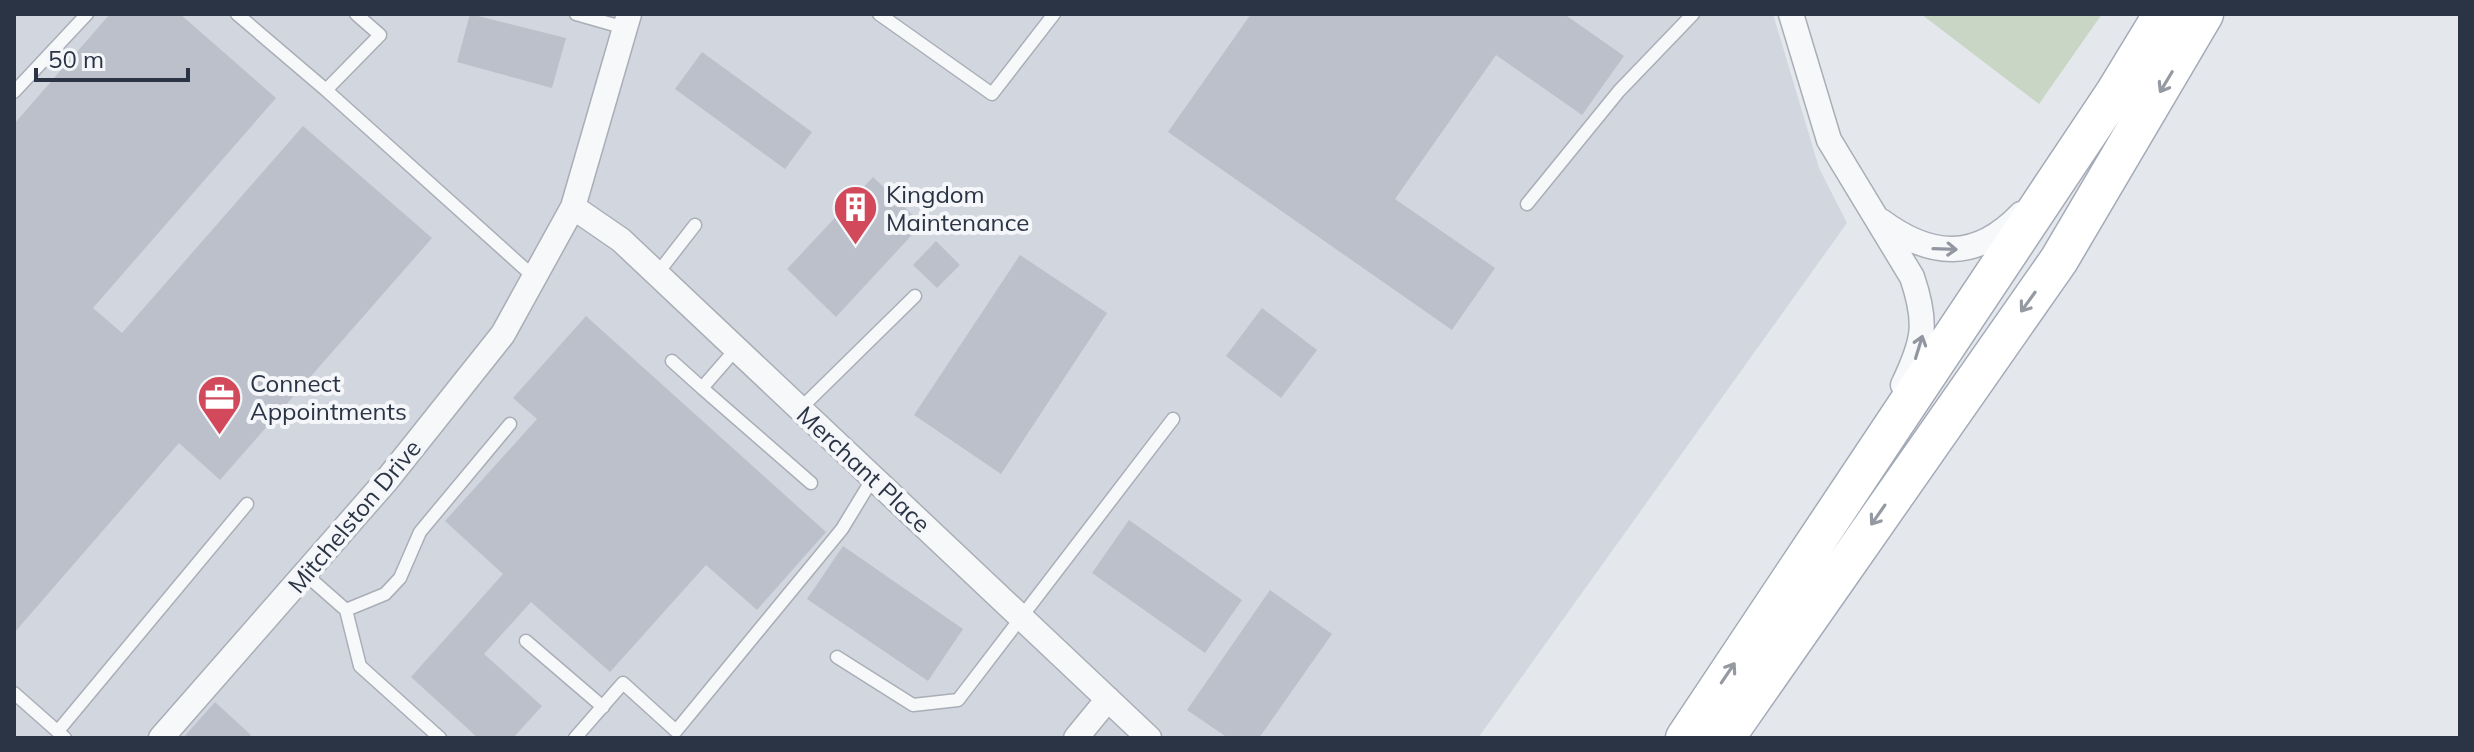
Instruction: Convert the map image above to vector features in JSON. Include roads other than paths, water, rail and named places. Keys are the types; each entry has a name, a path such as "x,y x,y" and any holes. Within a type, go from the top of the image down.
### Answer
{"main road":[{"path":"1685,738 2116,91 2163,14"},
{"path":"1725,738 2059,260 2204,14"}],"street":[{"path":"1791,14 1829,140 1912,277 1924,322 1923,338 1850,493"},
{"name":"Mitchelston Drive","path":"161,738 386,481 503,334 573,207 627,21"},
{"path":"1875,217 1909,239 1942,251 1971,247 1994,237 2026,208 2116,91"},
{"name":"Merchant Place","path":"573,207 621,240 1149,738"},
{"path":"1076,738 1108,699"}],"lane":[{"path":"14,92 87,14"},
{"path":"237,14 534,277"},
{"path":"326,90 380,35 356,14"},
{"path":"576,14 627,21"},
{"path":"879,14 992,94 1054,14"},
{"path":"1527,204 1619,91 1693,14"},
{"path":"657,274 695,225"},
{"path":"800,409 915,296"},
{"path":"702,388 736,349"},
{"path":"672,361 811,483"},
{"path":"837,657 913,705 958,700 1173,419"},
{"path":"346,610 367,604 393,586 420,532 510,424"},
{"path":"575,738 623,683 676,731 842,529 873,478"},
{"path":"14,693 62,735 247,504"},
{"path":"305,574 346,610 360,666 440,738"},
{"path":"526,641 603,707"}],"place":[{"name":"Kingdom Maintenance","path":"855,247"},
{"name":"Connect Appointments","path":"219,436"}]}
